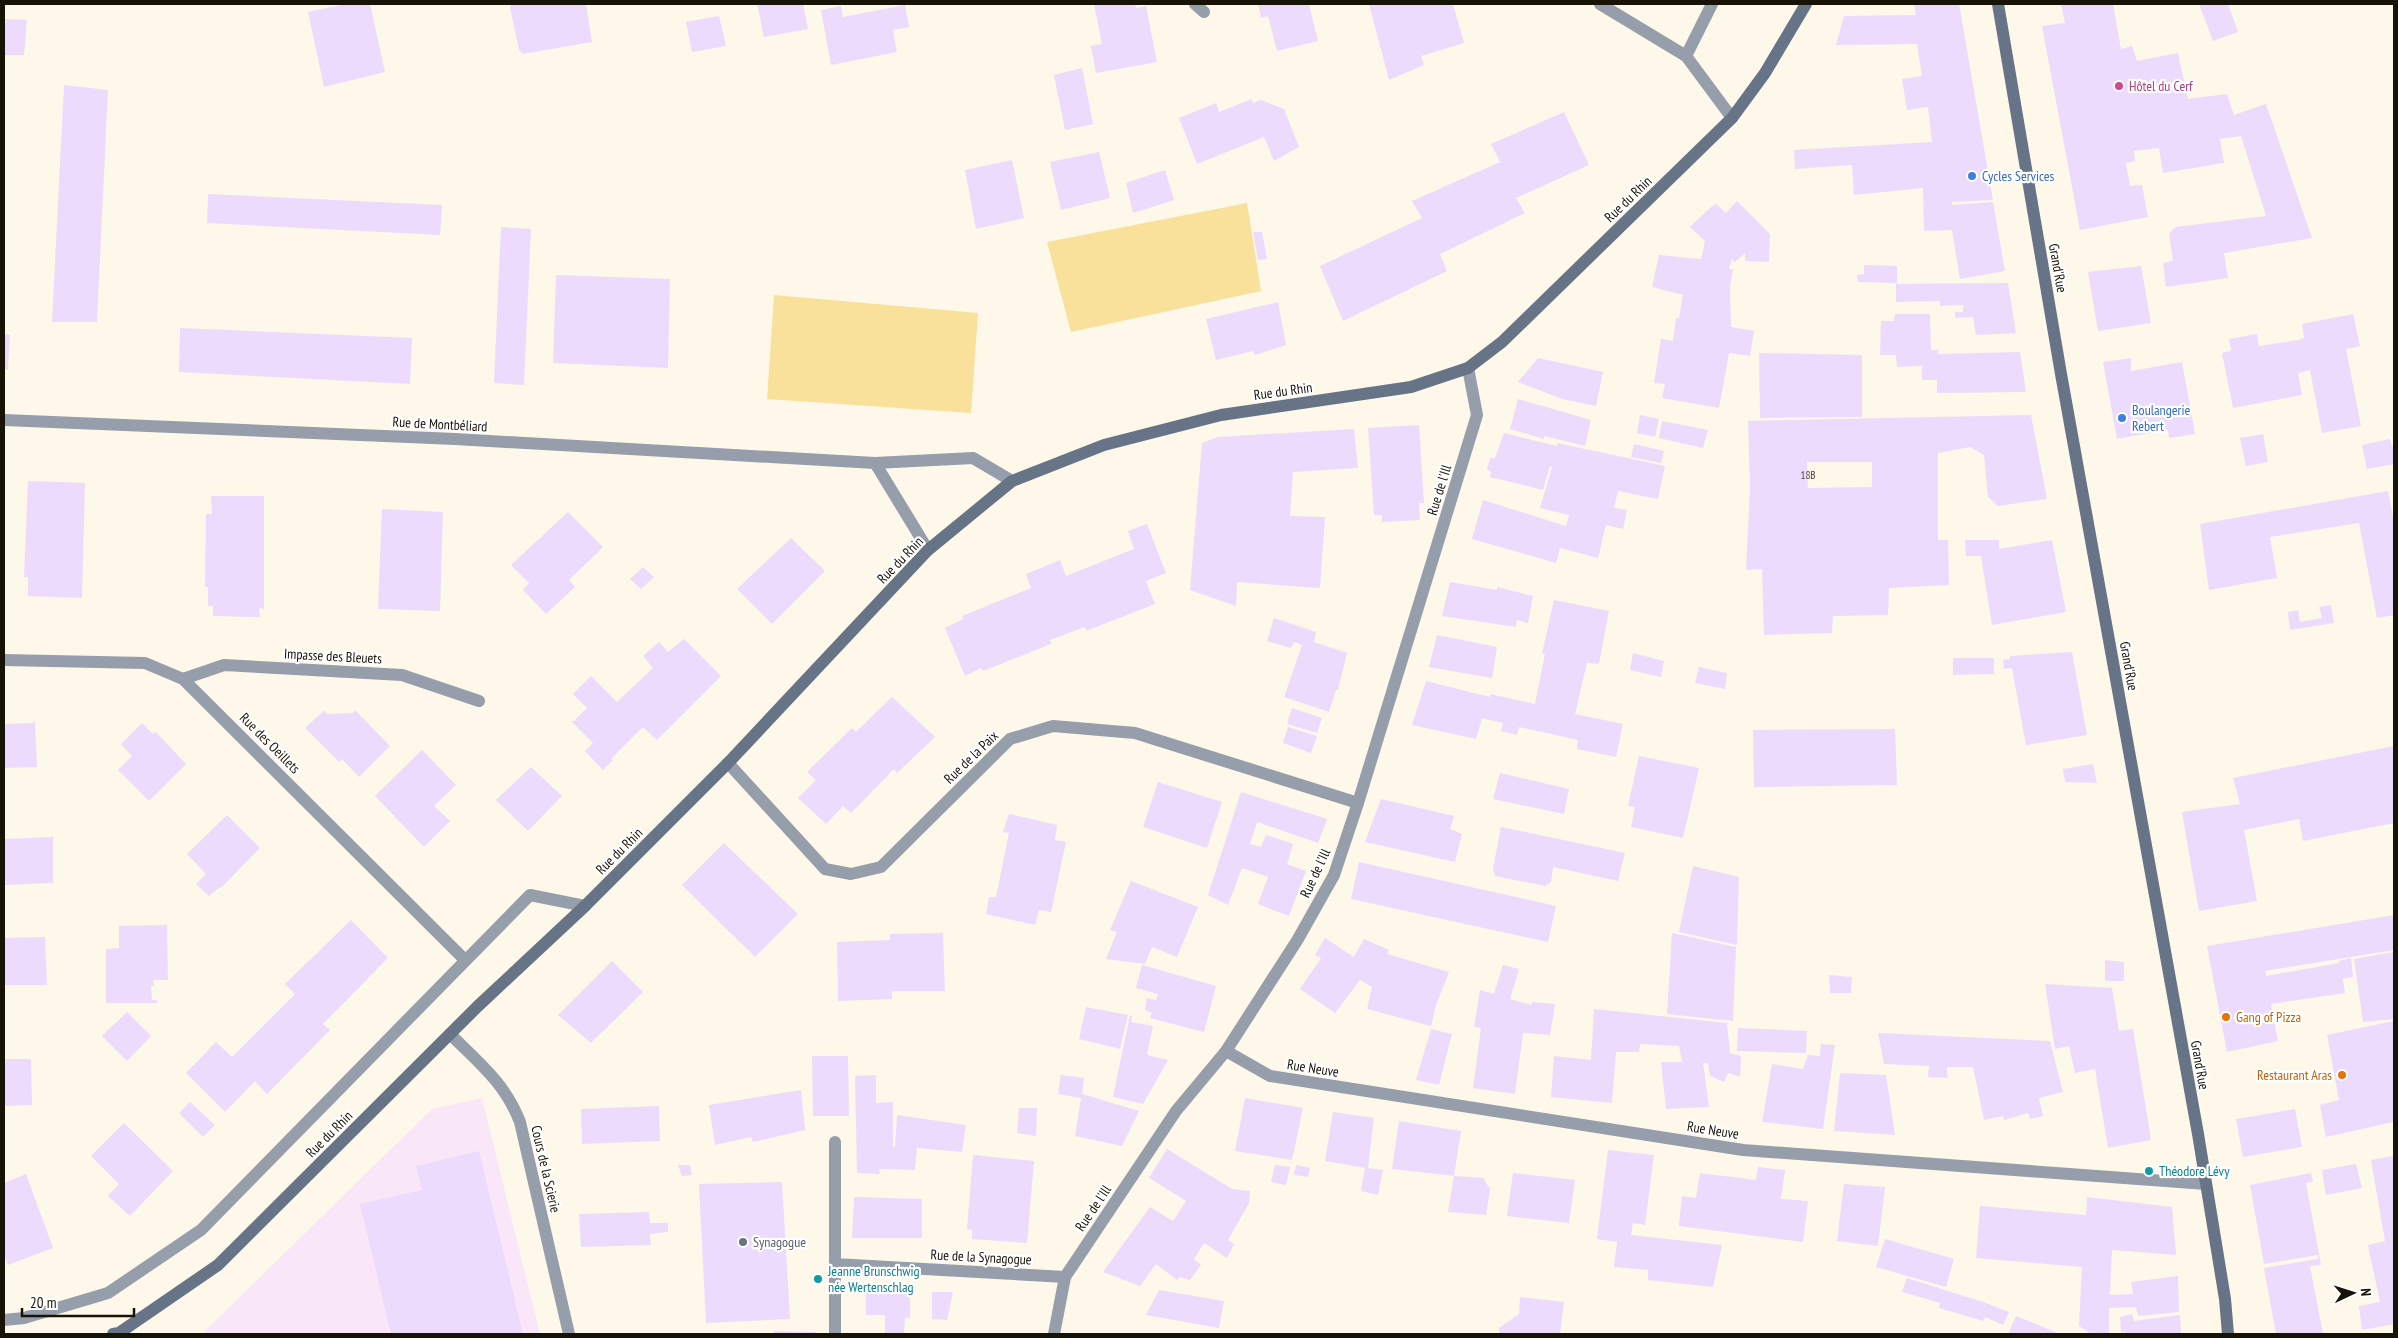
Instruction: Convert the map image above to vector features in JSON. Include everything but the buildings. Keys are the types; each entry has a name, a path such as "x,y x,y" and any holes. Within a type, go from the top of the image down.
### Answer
{"street":[{"path":"1600,4 1686,56 1732,118"},
{"path":"1686,56 1712,4"},
{"name":"Rue du Rhin","path":"117,1334 218,1265 450,1034 585,906 728,763 928,550 1012,481 1104,445 1212,418 1411,387 1468,368 1502,342 1732,118 1765,73 1806,4"},
{"name":"Grand'Rue","path":"1998,4 2061,374 2206,1184 2225,1299 2228,1334"},
{"name":"Rue de l'Ill","path":"1054,1334 1066,1277 1176,1111 1226,1051 1298,939 1334,875 1358,803 1477,415 1468,368"},
{"name":"Rue de Montbéliard","path":"4,420 445,438 875,463 972,458 1012,481"},
{"path":"875,463 928,550"},
{"name":"Rue des Oeillets","path":"4,660 145,663 184,679 464,959"},
{"name":"Impasse des Bleuets","path":"184,679 224,666 402,675 479,701"},
{"name":"Rue de la Paix","path":"728,763 824,869 851,874 881,867 1010,739 1052,726 1136,733 1358,803"},
{"path":"4,1320 24,1318 108,1293 201,1230 464,959 530,895 585,906"},
{"name":"Cours de la Scierie","path":"450,1034 499,1082 512,1101 520,1122 569,1334"},
{"name":"Rue Neuve","path":"1226,1051 1270,1076 1743,1150 2206,1184"},
{"path":"835,1142 835,1334"},
{"name":"Rue de la Synagogue","path":"835,1264 1066,1277"}],"shaded area":[{"path":"1247,203 1261,291 1071,332 1047,242"},
{"path":"774,295 978,313 971,413 767,399"},
{"path":"482,1098 540,1334 202,1334 432,1109"}],"place":[{"name":"Hôtel du Cerf","path":"2119,86"},
{"name":"Cycles Services","path":"1972,176"},
{"name":"Boulangerie Rebert","path":"2122,418"},
{"name":"Gang of Pizza","path":"2226,1017"},
{"name":"Restaurant Aras","path":"2342,1075"},
{"name":"Théodore Lévy","path":"2149,1171"},
{"name":"Synagogue","path":"743,1242"},
{"name":"Jeanne Brunschwig née Wertenschlag","path":"818,1279"}]}
